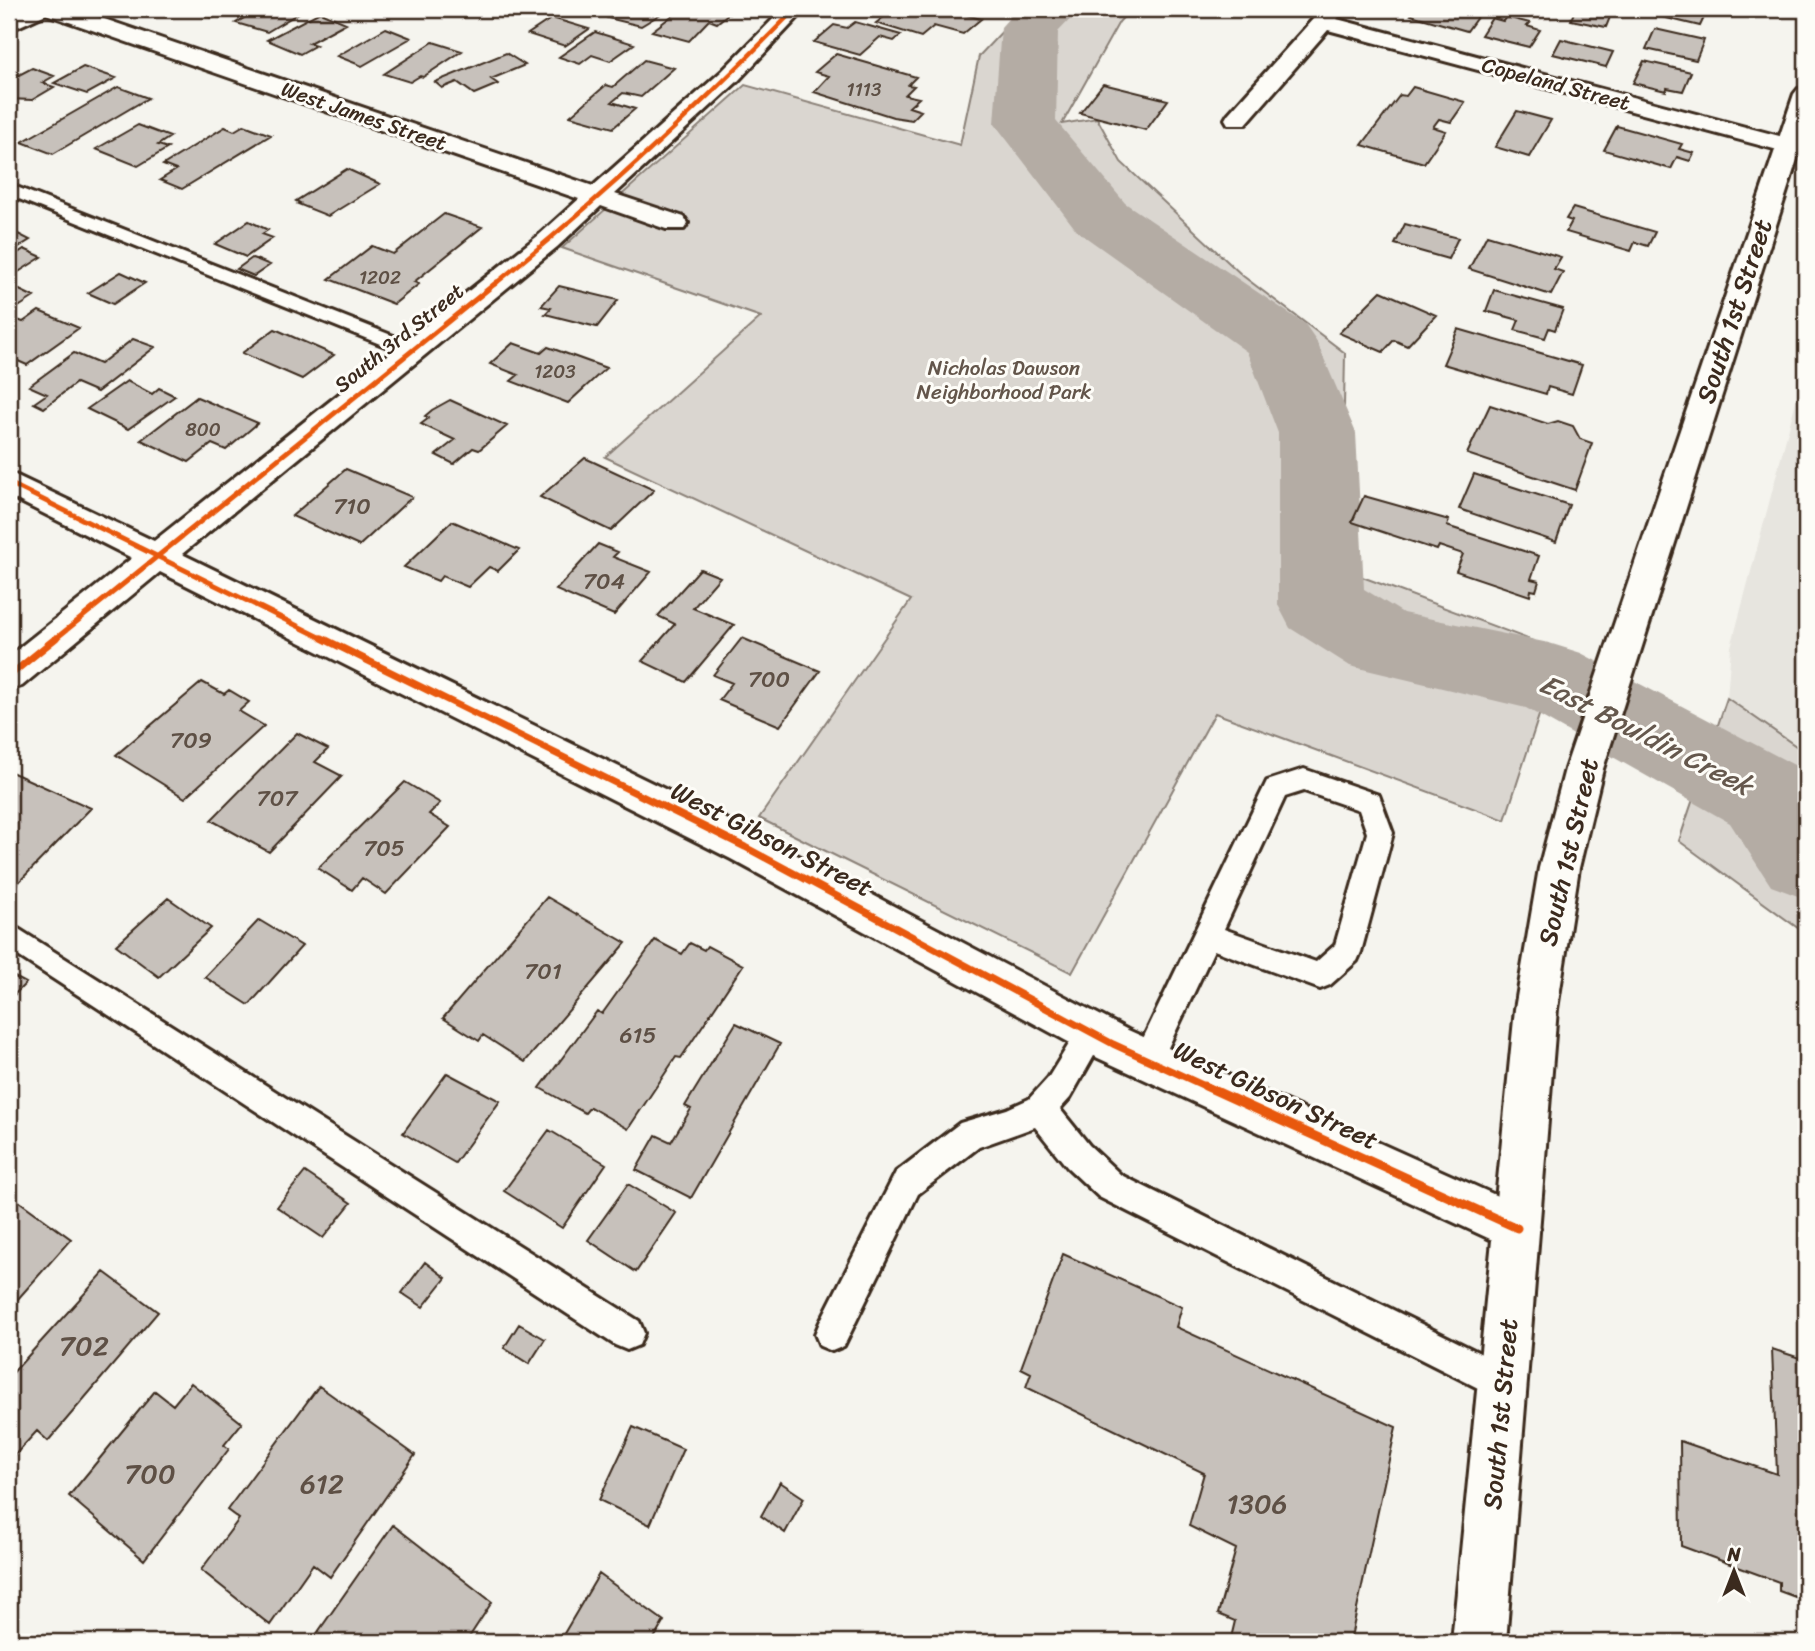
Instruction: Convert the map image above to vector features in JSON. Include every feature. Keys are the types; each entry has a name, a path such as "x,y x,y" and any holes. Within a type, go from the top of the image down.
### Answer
{"street":[{"path":"9,24 38,9"},
{"name":"West James Street","path":"54,9 675,223"},
{"name":"South 3rd Street","path":"9,676 548,241 730,76 795,9"},
{"path":"1237,119 1329,16"},
{"name":"Copeland Street","path":"1329,16 1788,146"},
{"name":"South 1st Street","path":"1479,1642 1536,1009 1559,867 1584,769 1613,678 1806,93"},
{"name":"West Gibson Street","path":"9,483 746,847 1092,1032 1517,1228"}],"lane":[{"path":"9,189 412,350"},
{"path":"1148,1059 1206,935 1276,789 1304,780 1370,803 1380,833 1347,951 1320,976 1206,935"},
{"path":"9,935 627,1333"},
{"path":"832,1334 908,1183 971,1134 1012,1124 1040,1109 1059,1088 1092,1032"},
{"path":"1040,1109 1078,1156 1110,1186 1502,1382"}],"shaded area":[{"path":"1806,363 1806,753 1727,698 1731,647"}],"green space":[{"name":"Nicholas Dawson Neighborhood Park","path":"1023,9 1131,9 1119,22 1062,124 1097,118 1121,162 1243,276 1345,353 1341,569 1560,651 1505,820 1215,713 1072,973 759,818 911,600 605,457 761,317 562,248 745,85 960,145 979,56"},
{"path":"1727,698 1806,753 1806,934 1679,841"}],"building":[{"path":"187,9 228,9 213,18"},
{"path":"259,9 302,11 267,32 236,23"},
{"path":"632,9 657,9 664,12 641,26 608,18 618,10 628,12"},
{"path":"681,9 734,9 717,23 709,20 689,41 652,31"},
{"path":"894,9 945,9 981,19 963,34 934,26 921,37 876,23"},
{"path":"1416,9 1483,9 1467,31 1411,15"},
{"path":"1568,9 1599,9 1612,12 1606,27 1571,20 1574,12"},
{"path":"1653,9 1708,9 1700,26 1650,14"},
{"path":"320,12 346,23 309,43 316,45 300,54 267,40"},
{"path":"1506,17 1530,23 1527,26 1540,30 1529,47 1481,35 1492,18 1503,21"},
{"path":"552,18 589,29 565,46 528,34"},
{"path":"855,22 901,35 894,41 880,37 860,55 814,42 834,25 847,28"},
{"path":"386,28 411,38 362,66 337,56"},
{"path":"1655,29 1704,40 1696,60 1646,49"},
{"path":"595,32 634,44 610,61 592,55 580,64 559,57"},
{"path":"1561,39 1613,52 1606,67 1553,54"},
{"path":"433,42 462,51 423,77 410,82 384,74"},
{"path":"506,53 525,65 491,79 498,84 474,94 457,82 442,88 435,82"},
{"path":"836,54 916,77 908,85 914,86 905,95 919,98 909,107 921,111 912,120 893,117 814,92 829,76 815,72"},
{"path":"644,60 674,68 641,97 623,93 612,102 635,109 613,128 570,116 606,85 613,87"},
{"path":"1644,61 1691,72 1683,91 1667,88 1666,91 1633,83"},
{"path":"83,67 116,78 87,94 54,83"},
{"path":"32,68 54,76 42,83 54,87 32,100 9,99 9,73 19,75"},
{"path":"1103,84 1168,100 1146,130 1080,113"},
{"path":"118,87 148,98 53,154 22,142"},
{"path":"1413,87 1465,102 1451,122 1439,119 1433,127 1446,131 1424,163 1362,145 1400,95 1406,96"},
{"path":"1517,111 1551,120 1529,157 1495,147"},
{"path":"138,125 170,137 158,145 168,148 138,166 96,149"},
{"path":"244,125 271,135 182,189 160,180 176,170 163,165 225,127 234,131"},
{"path":"1617,126 1682,144 1679,149 1694,153 1690,161 1677,157 1671,169 1604,150"},
{"path":"347,169 380,184 328,216 298,204 300,203 296,201"},
{"path":"1573,208 1655,232 1648,246 1635,242 1631,251 1566,232 1572,221 1566,219"},
{"path":"444,214 482,227 414,282 419,284 394,304 329,279 372,246 393,254"},
{"path":"249,221 268,230 262,234 273,238 246,257 215,244"},
{"path":"1405,224 1458,238 1448,259 1395,244"},
{"path":"18,234 30,240 9,253 9,240"},
{"path":"1487,235 1561,257 1554,269 1563,272 1551,295 1469,269"},
{"path":"24,249 42,257 9,278 9,259"},
{"path":"252,258 270,265 254,276 237,269"},
{"path":"121,272 145,283 113,304 88,293"},
{"path":"9,285 34,297 9,313"},
{"path":"559,286 618,300 597,327 545,314 551,308 541,306"},
{"path":"1494,290 1563,309 1555,330 1549,328 1545,338 1515,330 1519,320 1486,311"},
{"path":"1381,291 1436,315 1407,346 1394,340 1383,352 1339,333"},
{"path":"39,311 79,328 27,365 9,357 9,326 18,320 23,322"},
{"path":"275,329 334,355 302,379 242,353"},
{"path":"1458,329 1582,365 1572,394 1548,387 1546,394 1443,364"},
{"path":"133,339 155,347 97,392 76,383 44,408 34,403 47,394 29,386 74,353 100,364"},
{"path":"513,343 541,353 548,347 606,368 568,403 511,381 518,375 490,364"},
{"path":"127,381 152,394 159,388 175,396 128,429 87,409"},
{"path":"197,397 258,423 226,450 212,444 189,462 141,440"},
{"path":"450,400 507,426 479,450 473,448 454,464 436,455 455,440 421,424 429,418 425,416 432,410"},
{"path":"1490,405 1548,424 1558,421 1573,426 1580,439 1592,443 1575,490 1467,454"},
{"path":"585,458 654,490 611,531 540,497"},
{"path":"346,469 412,497 359,546 292,516"},
{"path":"1474,474 1569,505 1556,542 1459,509"},
{"path":"1364,496 1449,520 1447,526 1539,556 1531,579 1539,581 1536,591 1531,590 1530,596 1456,571 1463,554 1439,546 1437,550 1352,522"},
{"path":"452,521 519,550 498,571 489,567 468,587 442,576 438,581 404,567"},
{"path":"598,544 618,552 613,557 651,572 614,615 556,590"},
{"path":"700,569 720,577 693,608 734,625 686,682 642,661 675,624 658,616"},
{"path":"742,638 820,671 780,726 719,700 732,683 713,675"},
{"path":"202,682 224,694 229,690 249,702 239,711 264,726 185,798 116,755"},
{"path":"297,733 328,749 315,762 342,776 269,852 211,820"},
{"path":"9,771 91,808 16,885 9,882"},
{"path":"405,782 440,803 429,814 450,827 386,894 362,878 352,890 318,868"},
{"path":"547,897 626,943 525,1062 483,1035 479,1041 443,1018"},
{"path":"168,898 211,928 159,977 116,945"},
{"path":"259,920 302,946 249,1005 205,977"},
{"path":"655,940 682,954 690,943 704,950 707,946 743,965 681,1058 676,1057 628,1129 590,1107 585,1113 540,1088 597,1011 602,1014"},
{"path":"9,974 26,983 9,1000"},
{"path":"736,1023 780,1044 691,1198 636,1170 656,1135 671,1142 691,1109 685,1106"},
{"path":"447,1073 500,1101 455,1163 403,1133"},
{"path":"549,1130 606,1164 562,1228 504,1191"},
{"path":"305,1172 351,1203 323,1238 277,1207"},
{"path":"628,1184 676,1213 636,1272 588,1240"},
{"path":"9,1194 71,1239 9,1309"},
{"path":"1063,1254 1182,1307 1176,1327 1396,1427 1350,1642 1230,1642 1235,1621 1218,1614 1236,1549 1189,1526 1204,1473 1026,1387 1031,1373 1021,1368"},
{"path":"425,1262 446,1278 423,1307 402,1293"},
{"path":"104,1272 158,1312 48,1441 37,1431 13,1457 9,1454 9,1377"},
{"path":"519,1324 545,1339 529,1364 504,1348"},
{"path":"1772,1349 1806,1360 1806,1601 1779,1591 1779,1582 1681,1546 1680,1441 1777,1474"},
{"path":"191,1383 242,1423 224,1445 229,1449 144,1560 69,1496 155,1391 173,1405"},
{"path":"319,1386 415,1455 330,1577 313,1564 270,1625 201,1570 239,1519 227,1510"},
{"path":"633,1427 683,1449 650,1525 599,1500"},
{"path":"780,1482 804,1498 785,1533 761,1516"},
{"path":"393,1525 492,1602 466,1642 311,1642"},
{"path":"599,1574 664,1621 652,1642 559,1642"}],"waterway":[{"name":"East Bouldin Creek","path":"1052,9 1030,27 1025,123 1101,217 1279,340 1317,433 1321,605 1381,642 1549,678 1764,795 1806,856"}],"cycle path":[{"path":"9,676 548,241 730,76 795,9"},
{"path":"9,483 745,847 1113,1044 1517,1228"}]}
